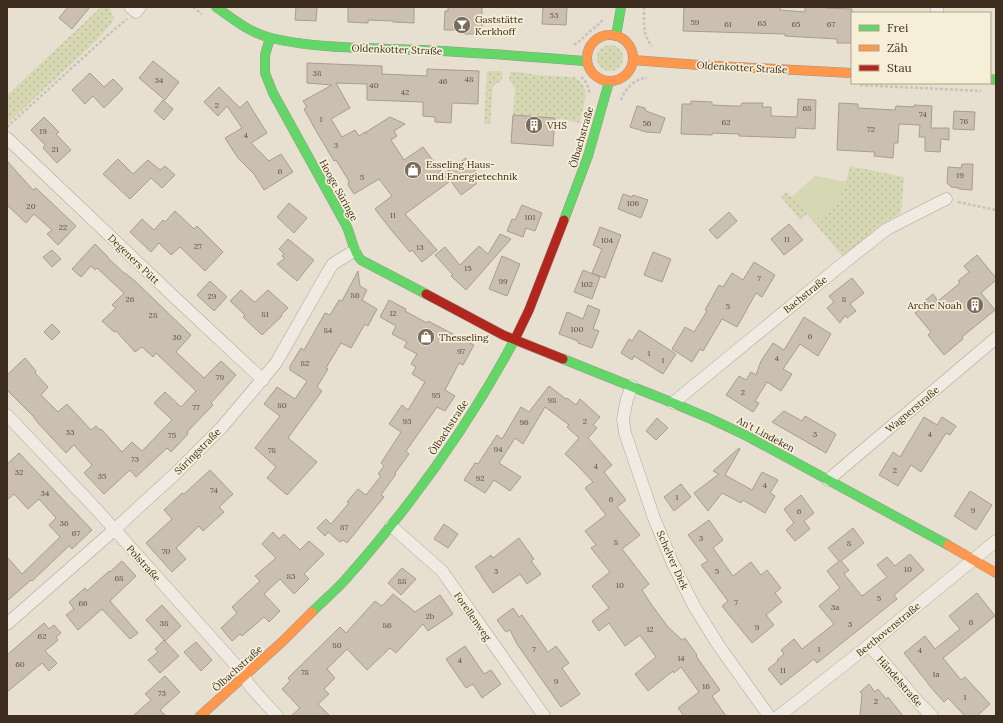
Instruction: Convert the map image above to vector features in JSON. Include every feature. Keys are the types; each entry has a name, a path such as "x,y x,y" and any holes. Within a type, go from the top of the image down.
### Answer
{"street":[{"name":"Oldenkotter Straße","path":"216,7 248,29 270,38 306,44 338,47 507,55 586,61"},
{"path":"616,36 621,7"},
{"path":"608,35 623,39 629,45 633,60 628,73 623,78 609,82 597,78 588,67 586,61 590,46 601,37 608,35"},
{"name":"Hooge Süringe","path":"270,38 265,55 266,73 273,93 346,225 351,235 354,251"},
{"name":"Oldenkotter Straße","path":"633,60 851,73"},
{"name":"Ölbachstraße","path":"200,716 318,608 358,565 391,526 424,482 474,409 514,340 529,310 576,191 588,156 609,82"},
{"name":"Degeners Pütt","path":"7,138 263,380"},
{"name":"Bachstraße","path":"673,403 887,229 946,199"},
{"path":"354,251 356,256 361,260 514,340"},
{"name":"Süringstraße","path":"7,624 114,530 176,473 217,432 276,363 328,270 333,264 354,251"},
{"name":"Wagnerstraße","path":"828,480 996,338"},
{"name":"An't Lindeken","path":"514,340 632,386 711,419 747,436 927,534 996,574"},
{"name":"Schelver Diek","path":"632,386 627,399 623,419 625,433 654,518 673,564 705,625 769,716"},
{"name":"Polstraße","path":"7,415 98,511 238,667 250,686 277,716"},
{"name":"Forellenweg","path":"391,526 442,571 544,716"},
{"name":"Beethovenstraße","path":"779,716 996,541"},
{"name":"Händelstraße","path":"869,644 919,703 932,716"}],"path":[{"path":"644,7 644,32 647,40 652,46"},
{"path":"7,127 135,9"},
{"path":"946,199 996,210"}],"green space":[{"path":"101,7 109,7 114,18 111,24 96,41 7,124 7,95"},
{"path":"610,45 619,49 623,58 619,67 610,71 601,67 597,58 601,49"},
{"path":"487,71 502,71 502,80 493,86 490,124 484,124"},
{"path":"510,72 574,77 581,82 585,89 586,95 580,123 555,118 513,115 515,88 509,80"},
{"path":"850,166 904,177 901,213 885,222 843,257 807,214 800,220 781,197 786,192 792,197 815,176 846,182"},
{"path":"815,176 846,182 839,202 814,222 792,197"}],"building":[{"path":"68,7 90,7 72,29 59,18"},
{"path":"296,7 317,7 316,21 295,20"},
{"path":"348,7 414,7 414,23 368,20 368,23 348,22"},
{"name":"Gaststätte Kerkhoff","path":"448,7 482,7 482,34 464,34 465,30 444,30 445,11 448,11"},
{"path":"543,7 567,7 566,25 542,24"},
{"path":"684,7 780,7 780,10 805,12 805,7 852,9 851,43 837,43 837,39 785,36 785,34 683,31"},
{"path":"153,61 179,82 165,100 139,78"},
{"path":"307,63 382,66 382,74 427,76 427,69 479,71 478,104 452,103 451,123 435,122 435,117 423,116 423,102 367,100 367,84 336,83 350,108 331,119 342,137 355,130 359,136 365,132 366,134 366,132 390,117 405,124 394,131 397,136 391,140 404,160 423,147 449,182 405,214 437,250 422,262 412,250 410,252 375,209 392,196 379,179 354,194 348,185 349,181 336,160 334,161 315,129 304,109 307,107 303,101 332,85 307,83"},
{"path":"90,73 104,87 113,79 123,89 104,108 93,96 85,104 72,90"},
{"path":"219,87 240,108 247,101 267,133 251,143 269,161 281,154 293,172 264,190 254,174 238,158 225,138 242,128 227,106 218,116 204,102"},
{"path":"798,99 816,100 815,129 796,128 795,138 739,136 739,134 713,133 712,135 681,134 682,104 691,104 691,101 712,102 712,105 733,106 741,106 742,103 763,103 762,107 771,107 771,116 797,117"},
{"path":"163,100 173,109 164,120 154,111"},
{"path":"839,103 858,104 858,108 895,110 896,106 932,106 931,128 949,128 949,140 941,139 940,152 925,151 925,137 919,137 920,125 899,124 898,143 894,143 893,158 874,156 875,152 837,150"},
{"path":"637,106 645,108 646,111 665,118 660,133 646,132 630,127"},
{"path":"954,111 975,112 974,130 953,129"},
{"name":"VHS","path":"513,115 555,118 553,146 511,143"},
{"path":"44,117 59,132 56,134 71,150 57,163 43,148 45,145 31,130"},
{"path":"466,158 477,173 476,184 461,195 445,173"},
{"path":"118,159 133,174 148,160 160,170 165,166 175,175 162,188 151,178 130,199 103,174"},
{"path":"7,161 33,190 36,188 76,226 58,245 47,234 52,230 34,214 26,223 7,205"},
{"path":"962,164 973,164 972,190 951,187 947,183 948,167 961,168"},
{"path":"623,194 632,197 633,195 648,200 641,218 618,209"},
{"path":"289,203 307,218 294,233 277,217"},
{"path":"522,205 542,213 535,231 526,228 523,237 507,231 512,219 515,220"},
{"path":"175,211 194,229 197,226 223,252 205,271 180,247 171,255 159,243 151,252 130,232 142,219 154,230 163,220 165,222"},
{"path":"729,212 737,221 717,239 709,230"},
{"path":"789,224 803,240 784,255 771,239"},
{"path":"600,227 621,235 605,278 592,273 602,249 593,245"},
{"path":"500,234 511,239 466,290 451,276 453,275 435,255 445,247 460,265 479,246 488,254"},
{"path":"288,239 314,260 297,281 277,264 285,258 282,256 284,254 279,249"},
{"path":"95,244 191,335 176,352 204,378 221,361 236,375 211,403 213,405 187,432 188,434 171,452 167,448 136,477 130,470 104,494 84,473 92,465 74,445 66,453 33,416 7,390 7,375 25,358 36,371 35,373 48,387 41,395 58,412 67,404 91,430 96,426 100,430 101,429 122,452 132,442 142,451 172,420 154,403 165,392 181,407 196,391 156,353 153,357 142,347 135,352 116,331 114,332 102,321 116,308 112,305 124,293 97,268 95,270 91,266 81,277 72,269"},
{"path":"52,250 61,259 52,267 43,257"},
{"path":"653,252 671,259 662,282 644,275"},
{"name":"Arche Noah","path":"977,255 996,278 996,280 981,293 995,310 962,337 963,339 944,355 928,335 931,332 915,313 923,307 921,304 933,294 938,301 960,283 958,281 969,272 964,266"},
{"path":"502,256 520,264 507,296 489,289"},
{"path":"754,262 775,275 762,297 756,293 737,327 722,319 703,351 700,349 692,362 672,349 685,327 694,332 707,311 705,310 719,285 723,287 732,273 743,280"},
{"path":"583,270 600,277 592,299 574,292"},
{"path":"358,271 360,286 367,290 362,300 377,309 368,326 365,324 351,348 341,343 317,387 322,391 288,438 317,462 287,495 267,478 276,467 255,448 280,416 264,404 277,387 295,399 307,381 290,370 290,366 301,348 304,350 325,313 330,315 339,300 342,301"},
{"path":"852,278 864,293 850,304 856,311 847,318 845,315 840,323 827,308 834,302 829,296"},
{"path":"210,281 227,297 214,311 197,295"},
{"path":"241,290 255,302 268,290 288,308 281,315 282,316 262,335 243,317 245,315 230,301"},
{"path":"389,300 427,323 428,321 474,345 463,365 459,363 445,390 455,396 445,411 437,407 406,451 409,454 381,495 384,497 347,543 343,540 340,542 328,532 325,536 317,528 326,519 331,524 349,503 347,502 358,489 366,495 381,476 378,474 384,466 381,463 401,432 389,424 402,405 408,410 425,382 412,374 416,367 411,364 417,354 404,347 407,342 392,334 396,326 380,317"},
{"path":"588,305 600,310 593,329 599,331 592,348 559,334 567,312 583,319"},
{"path":"804,317 831,334 818,356 800,344 783,369 792,374 781,391 767,382 755,401 759,403 753,412 726,395 739,376 746,380 751,372 756,375 761,361 773,343 784,350"},
{"path":"52,324 60,332 52,340 44,332"},
{"path":"639,330 676,354 663,374 634,356 632,360 621,353 629,339 632,341"},
{"path":"549,386 576,405 580,399 600,417 593,425 597,428 588,438 612,465 604,472 626,500 617,507 640,535 622,549 649,584 642,590 651,604 668,627 682,640 685,638 720,690 712,696 726,716 684,716 678,708 699,692 681,667 674,673 673,671 648,691 635,674 656,657 640,635 625,646 609,623 599,631 592,621 609,608 592,586 610,572 591,548 596,545 585,531 606,515 585,488 593,482 565,454 579,438 567,427 569,425 545,407 523,444 515,438 499,463 521,477 510,491 494,480 485,493 464,480 475,463 478,464 497,435 502,439 521,407 529,412"},
{"path":"784,411 802,421 805,416 836,434 826,453 772,422"},
{"path":"924,417 937,425 942,417 956,426 950,435 946,433 921,472 911,465 898,486 879,475 893,452 900,457"},
{"path":"657,418 668,428 656,440 646,431"},
{"path":"739,448 740,449 725,475 752,490 762,472 778,480 770,493 775,496 765,513 743,500 741,503 722,493 708,511 694,493 719,474 713,471"},
{"path":"19,453 92,530 72,549 69,546 32,581 31,580 7,601 7,557 22,574 60,537 49,525 56,518 39,499 28,509 14,494 7,500 7,464"},
{"path":"210,470 233,494 219,507 224,512 203,531 199,526 176,548 186,559 172,572 146,543 172,519 164,510"},
{"path":"681,484 691,497 674,511 664,497"},
{"path":"970,491 992,505 976,530 954,516"},
{"path":"801,495 814,513 804,521 810,529 795,541 786,530 794,523 784,509"},
{"path":"709,520 723,540 713,548 733,576 751,562 761,575 767,570 781,588 775,593 782,602 766,615 774,625 752,643 722,606 728,601 701,565 708,561 688,535"},
{"path":"444,524 458,534 448,548 434,539"},
{"path":"853,528 864,543 841,561 849,570 844,574 862,596 887,577 877,565 887,557 895,566 910,554 924,570 894,595 897,599 817,663 814,659 781,685 768,669 784,654 781,650 794,639 802,649 834,624 819,606 840,588 827,571 839,561 828,548"},
{"path":"273,532 279,539 284,534 300,550 309,541 324,554 304,574 309,579 294,594 280,579 264,594 280,611 269,622 264,617 242,636 240,634 232,641 221,628 237,613 232,607 260,581 255,576 276,558 262,544"},
{"path":"519,538 534,559 531,561 541,574 527,584 520,574 493,593 475,567 491,555 493,558"},
{"path":"122,561 136,576 110,601 138,633 130,639 102,609 78,630 66,615 74,609 69,602 85,588 87,591"},
{"path":"402,568 416,579 401,595 388,583"},
{"path":"977,593 995,616 943,658 961,680 965,677 990,704 977,716 965,716 948,698 944,702 904,653 925,636 935,649 960,629 949,616"},
{"path":"393,594 415,612 440,595 453,614 428,631 423,624 396,653 390,648 367,670 347,649 327,669 335,678 324,689 329,694 318,704 330,716 291,716 300,708 282,689 290,681 288,678 340,627 346,633 375,601 382,606"},
{"path":"162,605 181,626 165,641 146,620"},
{"path":"513,608 519,617 522,615 548,652 556,646 569,663 562,668 580,694 561,707 517,644 510,630 506,632 497,620"},
{"path":"44,623 49,629 54,625 61,633 56,637 58,640 45,651 57,663 49,671 42,663 7,692 7,655"},
{"path":"164,640 179,656 160,673 148,660 158,652 155,649"},
{"path":"196,642 212,660 201,671 184,652"},
{"path":"465,646 484,674 491,670 501,684 482,698 473,684 466,688 446,659"},
{"path":"165,676 180,692 160,710 166,716 133,716 151,700 145,694"},
{"path":"869,684 875,692 878,689 886,699 888,697 903,716 860,716 862,694 860,692"}],"traffic: fast":[{"path":"216,7 256,33 289,42 326,46 461,52 586,61"},
{"path":"616,36 621,7"},
{"path":"270,38 265,55 265,73 273,93 346,225 358,256 361,260 426,294"},
{"path":"991,79 996,80"},
{"path":"564,220 588,156 609,82"},
{"path":"312,612 345,580 393,524 458,434 478,403 515,339"},
{"path":"563,359 673,403 747,436 948,545"}],"traffic: slow":[{"path":"605,35 615,35 623,39 629,45 633,53 633,58 633,63 629,71 623,77 615,81 605,81 597,77 591,71 587,63 587,53 591,45 597,39 605,35"},
{"path":"633,60 851,73"},
{"path":"948,545 996,573"},
{"path":"200,716 283,641 312,612"}],"traffic: jam":[{"path":"515,339 529,310 564,220"},
{"path":"426,294 503,335 563,359"}],"place":[{"name":"Gaststätte Kerkhoff","path":"462,25"},
{"name":"VHS","path":"534,125"},
{"name":"Esseling Haus- und Energietechnik","path":"413,170"},
{"name":"Arche Noah","path":"975,305"},
{"name":"Thesseling","path":"426,337"}]}
